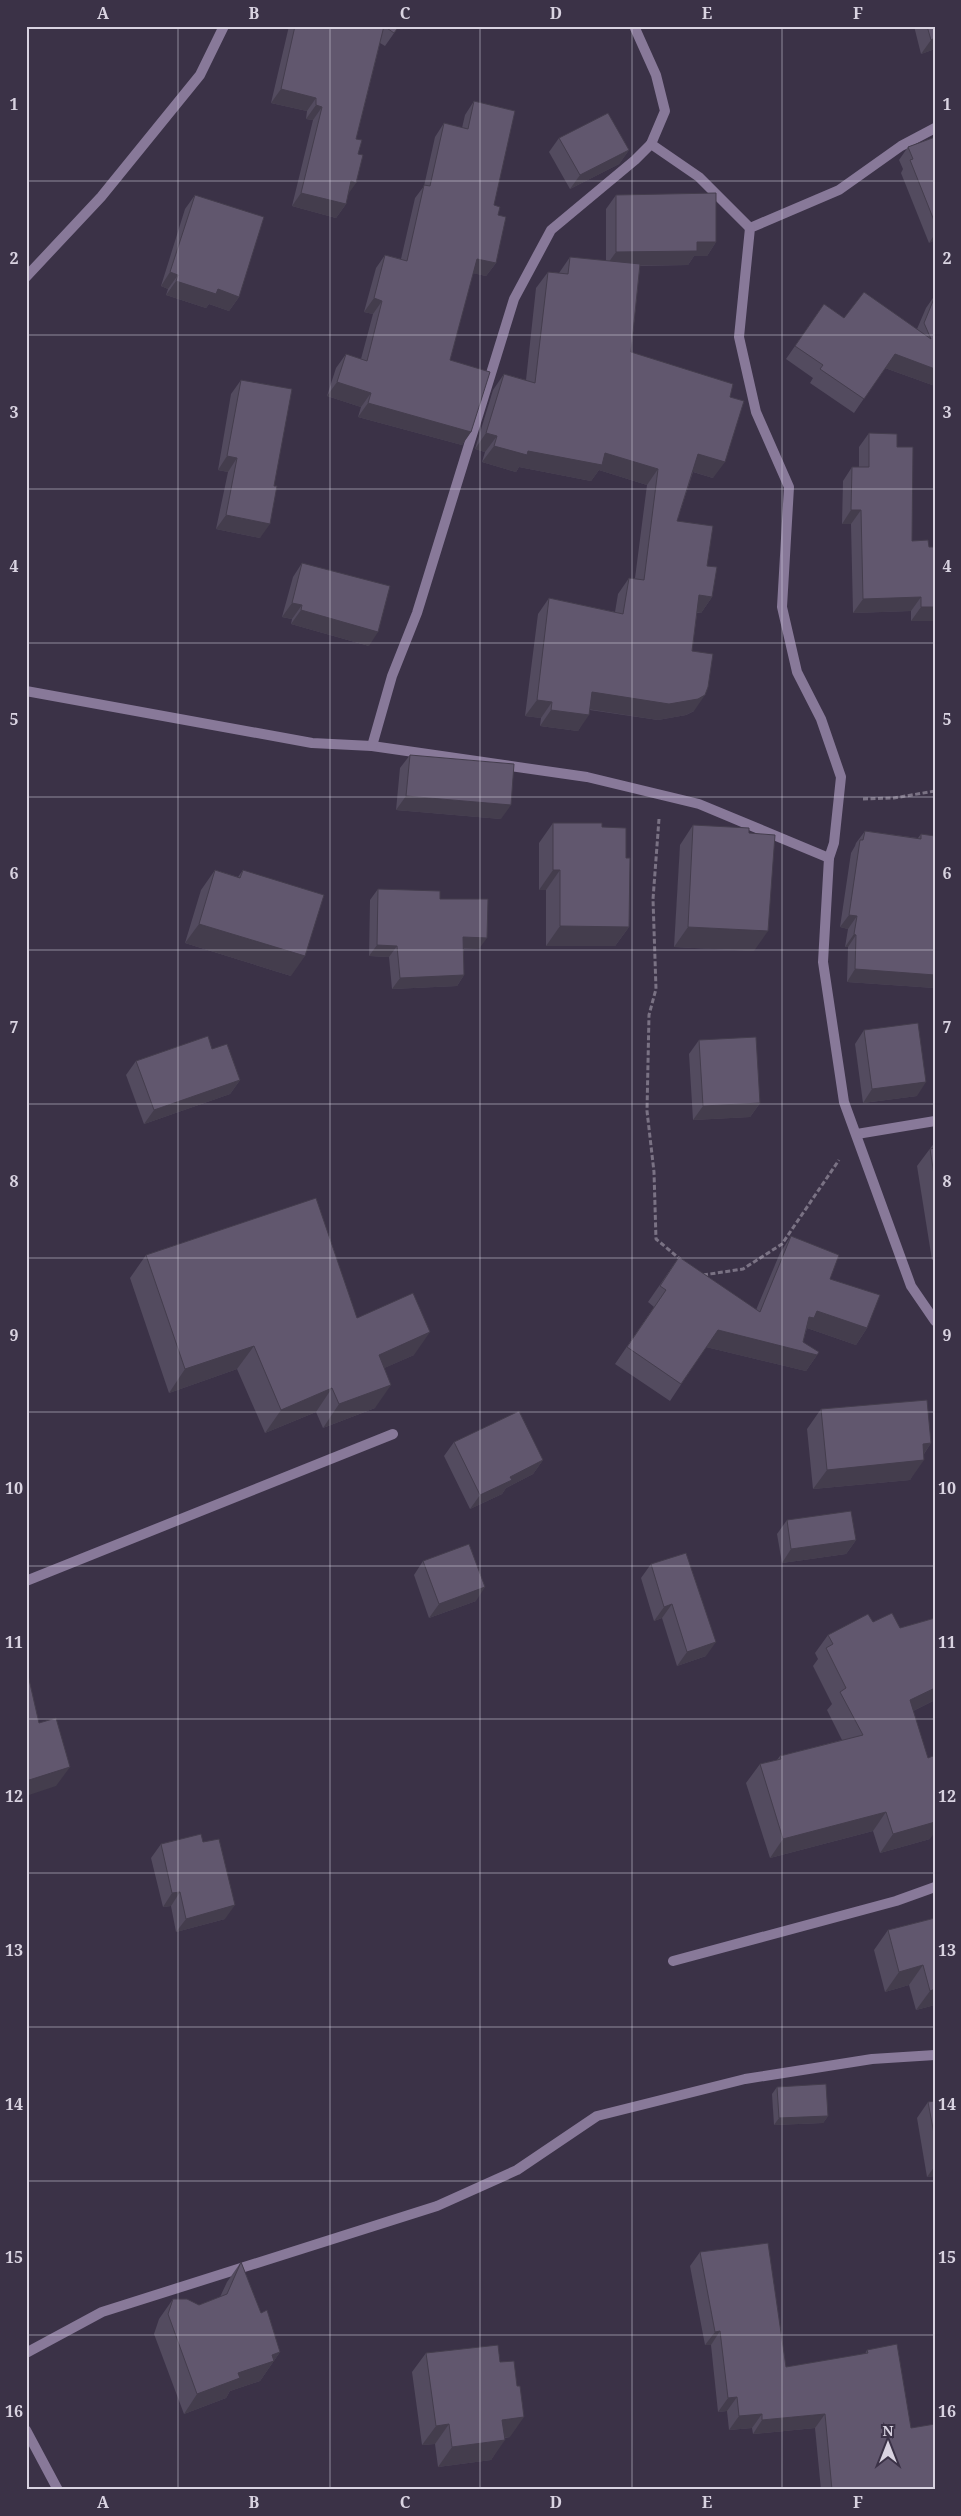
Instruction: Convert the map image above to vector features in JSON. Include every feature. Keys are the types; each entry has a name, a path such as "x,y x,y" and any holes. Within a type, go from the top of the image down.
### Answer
{"street":[{"path":"26,277 101,197 200,74 224,26"},
{"path":"372,746 392,676 417,613 514,299 551,230 635,160 651,144 666,111 656,75 634,26"},
{"path":"750,228 839,190 901,146 935,128"},
{"path":"651,144 699,177 750,228"},
{"path":"750,228 738,337 756,412 790,487 782,607 797,672 821,719 841,777 834,843 829,858 823,962 844,1102 911,1286 935,1321"},
{"path":"26,691 312,743 372,746 587,777 699,804 829,858"},
{"path":"857,1134 935,1121"},
{"path":"26,1581 393,1434"},
{"path":"673,1961 896,1901 935,1887"},
{"path":"26,2353 102,2312 437,2206 517,2170 597,2116 745,2078 872,2059 935,2055"},
{"path":"26,2430 58,2490"}],"path":[{"path":"839,800 894,798 935,791"},
{"path":"664,796 659,817 652,899 656,989 649,1014 647,1111 654,1172 656,1238 684,1263"},
{"path":"699,1275 743,1269 782,1244 857,1134"}],"building":[{"path":"295,26 384,26 356,139 362,140 358,154 363,155 356,183 351,181 346,204 301,193 322,107 316,105 316,98 281,89"},
{"path":"384,26 399,26 394,33"},
{"path":"927,26 935,26 935,38 931,40"},
{"path":"474,101 515,111 494,205 500,207 498,215 506,217 496,263 477,259 450,360 490,372 471,432 368,403 371,393 337,382 346,354 367,361 382,301 374,298 385,255 407,261 424,185 430,186 444,123 468,129"},
{"path":"608,113 629,150 580,175 559,138"},
{"path":"935,137 935,223 910,160 913,159 908,147"},
{"path":"716,193 716,242 697,242 697,251 616,252 616,195"},
{"path":"195,195 264,217 239,297 218,289 216,294 176,281 178,275 170,272"},
{"path":"570,257 640,264 631,352 733,384 730,397 744,401 725,462 698,454 677,521 713,526 707,566 717,567 712,597 699,595 692,651 713,654 708,687 705,695 698,699 669,704 592,692 589,715 551,710 552,702 537,700 549,598 623,614 629,578 644,580 658,469 605,453 602,465 528,451 527,455 494,446 497,436 486,433 504,374 535,383 548,272 568,274"},
{"path":"864,292 931,339 924,323 935,296 935,369 895,354 864,399 820,369 823,365 795,346 824,304 844,318"},
{"path":"241,380 292,389 274,486 277,486 270,524 226,515 237,458 227,456"},
{"path":"869,433 897,434 897,447 913,447 912,541 928,540 929,547 935,547 935,607 921,607 921,597 863,599 861,510 851,510 852,467 869,467"},
{"path":"302,563 390,586 378,632 301,610 302,605 292,603"},
{"path":"410,755 514,764 511,805 406,796"},
{"path":"553,823 602,823 602,827 626,828 626,858 630,858 629,927 560,926 560,870 553,870"},
{"path":"693,825 749,828 749,833 775,835 768,931 688,927"},
{"path":"865,831 921,839 921,834 935,836 935,975 855,969 856,935 854,934 857,916 849,915 860,840 863,840"},
{"path":"215,870 240,878 243,870 324,895 305,956 199,924"},
{"path":"378,889 440,891 440,899 488,899 487,938 463,937 464,975 400,978 397,946 377,945"},
{"path":"918,1023 926,1082 872,1089 864,1030"},
{"path":"208,1036 212,1049 227,1044 240,1080 154,1110 136,1061"},
{"path":"756,1037 760,1103 703,1106 699,1040"},
{"path":"935,1148 935,1181 930,1149"},
{"path":"316,1198 357,1318 413,1293 430,1332 379,1355 391,1385 339,1404 332,1388 281,1410 254,1346 185,1369 146,1255"},
{"path":"791,1236 839,1255 830,1279 880,1295 867,1328 817,1311 814,1318 809,1317 803,1342 819,1352 817,1355 718,1330 681,1384 627,1347 666,1290 660,1286 679,1257 760,1312"},
{"path":"927,1400 931,1443 923,1444 924,1460 827,1470 821,1409"},
{"path":"519,1411 543,1460 510,1477 512,1480 480,1495 454,1442"},
{"path":"851,1511 856,1540 791,1549 787,1520"},
{"path":"469,1544 485,1587 439,1604 423,1561"},
{"path":"686,1553 716,1642 687,1652 672,1604 664,1607 651,1564"},
{"path":"892,1613 900,1628 935,1618 935,1688 910,1700 928,1758 933,1756 935,1761 935,1822 893,1834 886,1812 783,1839 760,1764 781,1759 780,1756 863,1735 840,1692 846,1688 826,1648 833,1644 828,1635 868,1614 873,1622"},
{"path":"26,1675 28,1675 39,1723 56,1718 70,1767 26,1781"},
{"path":"201,1834 203,1842 219,1839 235,1905 186,1919 180,1892 172,1893 161,1844"},
{"path":"935,1918 935,1989 930,1991 923,1965 899,1972 888,1930"},
{"path":"826,2084 828,2116 779,2118 777,2087"},
{"path":"935,2101 935,2139 928,2102"},
{"path":"768,2243 786,2367 868,2353 867,2350 897,2344 911,2428 935,2424 935,2490 832,2490 825,2414 762,2420 762,2414 739,2416 737,2397 728,2398 720,2331 715,2332 700,2252"},
{"path":"241,2262 261,2313 267,2310 280,2352 272,2355 274,2361 238,2373 240,2378 197,2394 168,2314 173,2299 187,2299 199,2305 227,2294"},
{"path":"498,2345 500,2362 514,2361 517,2386 520,2386 524,2417 502,2420 505,2440 452,2447 449,2424 436,2426 426,2353"}]}
